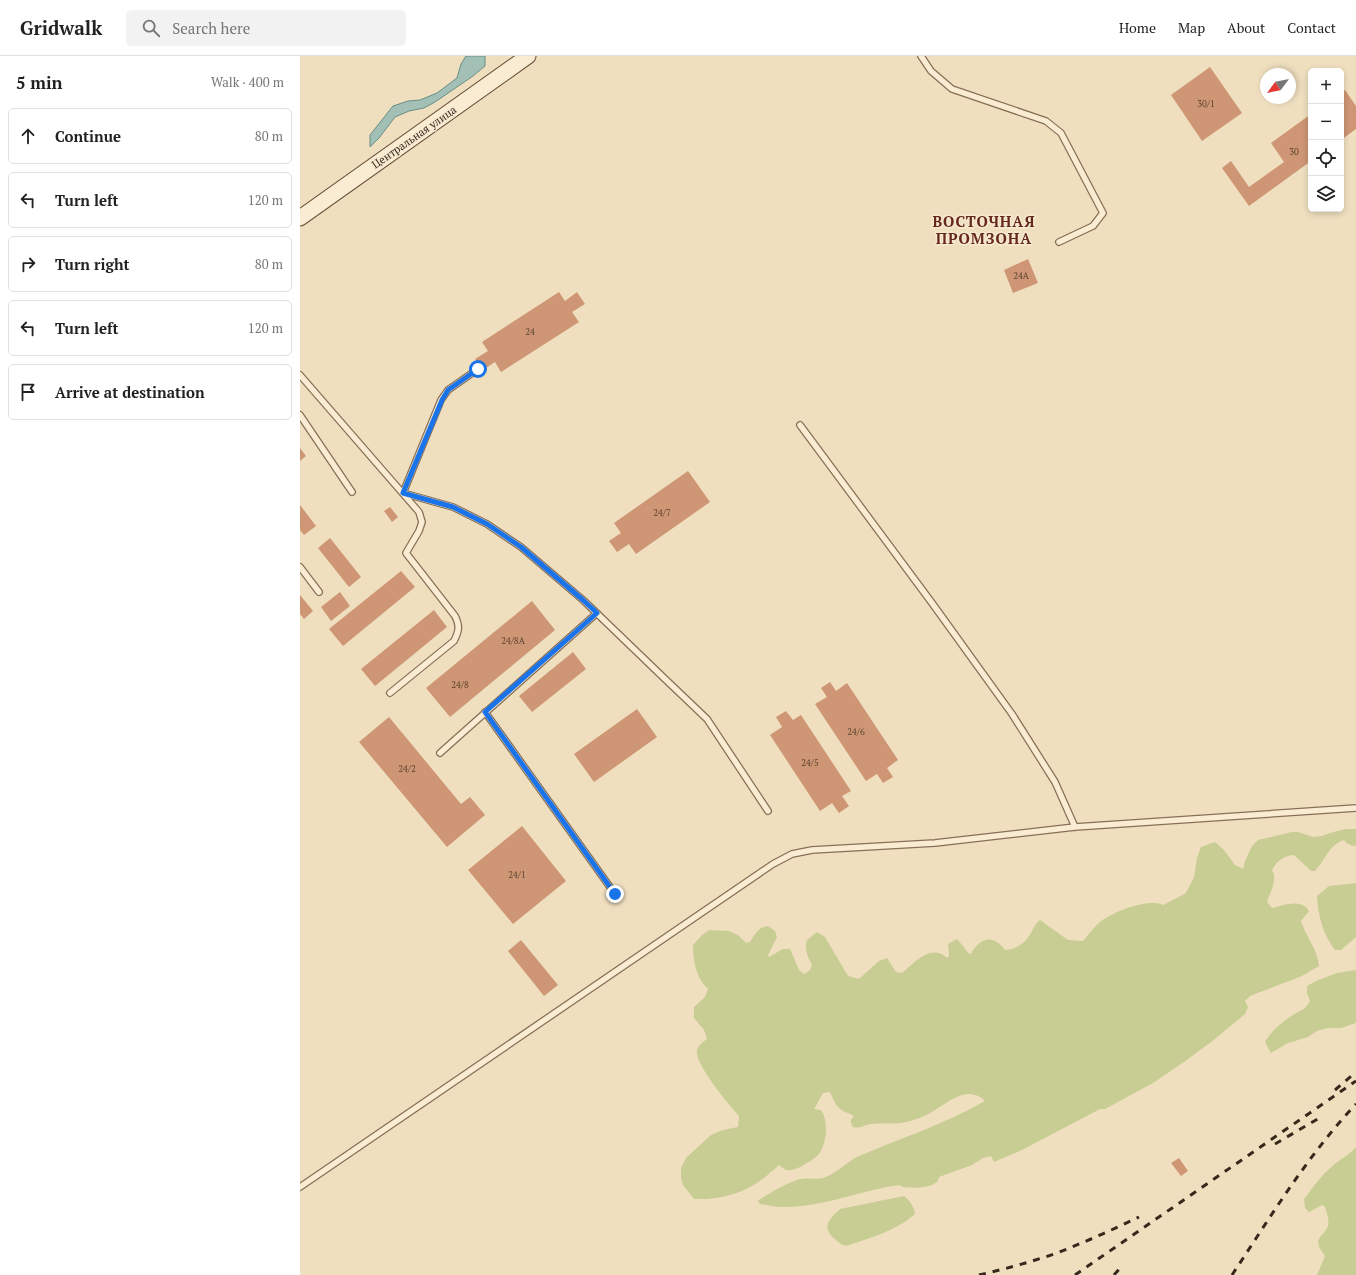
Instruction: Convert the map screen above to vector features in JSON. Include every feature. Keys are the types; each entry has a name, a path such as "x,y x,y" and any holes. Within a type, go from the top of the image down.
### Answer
{"street":[{"name":"Центральная улица","path":"300,218 528,56"}],"lane":[{"path":"921,56 931,71 952,89 1046,121 1060,133 1103,213 1092,226 1059,242"},
{"path":"403,493 442,400 448,390 478,369"},
{"path":"300,375 419,512 422,522 419,531 406,553 455,616 459,625 459,632 454,641 390,693"},
{"path":"301,419 352,492"},
{"path":"800,426 932,603 1012,714 1055,782 1074,827"},
{"path":"403,493 453,507 487,524 521,547 583,600 707,719 768,811"},
{"path":"300,567 319,592"},
{"path":"440,753 597,613"},
{"path":"485,712 615,894"},
{"path":"300,1187 773,864 792,854 818,850 935,843 1074,827 1356,808"}],"green space":[{"path":"1345,829 1356,829 1356,846 1346,843 1344,840 1339,842 1331,849 1315,871 1311,871 1294,855 1287,856 1281,860 1272,870 1274,874 1274,882 1267,902 1272,908 1292,904 1306,907 1309,911 1301,921 1316,954 1319,966 1302,976 1250,996 1245,1001 1248,1007 1245,1014 1215,1039 1153,1083 1105,1109 1100,1109 1022,1150 994,1162 991,1156 983,1158 972,1165 939,1177 935,1184 911,1188 902,1187 900,1185 885,1187 826,1202 796,1207 778,1207 760,1204 758,1201 785,1185 801,1179 818,1179 825,1177 859,1156 939,1124 985,1101 977,1096 969,1094 961,1095 930,1113 912,1120 901,1123 871,1124 853,1127 851,1119 854,1117 838,1107 830,1092 823,1093 814,1109 821,1110 824,1115 826,1126 825,1139 821,1151 810,1161 799,1168 791,1170 785,1170 779,1165 763,1179 743,1191 718,1198 694,1199 683,1185 681,1168 686,1158 711,1135 723,1130 738,1127 739,1116 701,1065 697,1051 698,1047 707,1039 704,1030 694,1018 694,1007 705,997 708,989 701,980 696,969 693,945 709,930 729,931 738,935 746,943 750,942 759,930 768,926 775,931 777,937 768,955 769,957 783,949 790,949 799,970 804,974 810,970 812,965 806,950 806,943 807,940 817,932 825,937 848,976 859,979 879,961 887,958 896,972 902,973 919,959 928,954 939,953 947,958 949,956 948,944 957,939 968,953 971,954 978,944 986,940 996,941 1005,950 1015,948 1027,939 1036,923 1040,920 1068,940 1083,941 1100,922 1113,914 1131,907 1149,903 1163,905 1186,893 1194,877 1197,858 1201,847 1215,842 1224,850 1235,865 1243,869 1252,846 1258,840 1292,832 1298,832 1313,837 1322,836"},
{"path":"1356,883 1356,937 1341,950 1335,950 1327,938 1322,924 1317,896 1329,886"},
{"path":"1356,970 1356,1023 1341,1028 1328,1028 1317,1031 1308,1037 1288,1043 1271,1053 1265,1042 1277,1027 1303,1010 1308,1004 1310,1001 1307,993 1307,986 1337,973"},
{"path":"1356,1147 1356,1275 1317,1275 1325,1256 1319,1247 1318,1241 1326,1230 1328,1218 1325,1207 1322,1205 1309,1212 1305,1208 1304,1199 1327,1171"},
{"path":"904,1196 914,1208 915,1214 900,1225 873,1237 846,1246 831,1236 828,1224 832,1217 840,1209"}],"water":[{"path":"466,56 485,56 485,66 435,102 424,108 409,111 395,117 370,147 370,135 393,106 408,101 420,100 437,93 457,78 461,64"}],"building":[{"path":"1210,67 1242,113 1202,141 1171,95"},
{"path":"1345,90 1356,106 1356,129 1344,138 1344,104"},
{"path":"1308,116 1308,163 1249,206 1222,168 1231,161 1249,187 1284,162 1271,143"},
{"path":"1028,259 1038,283 1013,293 1004,270"},
{"path":"559,292 565,301 577,292 585,304 572,312 579,322 501,372 495,362 483,370 475,359 488,351 482,342"},
{"path":"300,448 306,456 300,461"},
{"path":"688,471 710,502 636,554 629,544 617,552 609,541 621,533 614,523"},
{"path":"300,505 316,526 304,535 300,530"},
{"path":"390,507 398,517 392,522 384,511"},
{"path":"330,538 361,577 349,587 318,548"},
{"path":"401,571 415,587 343,646 329,629"},
{"path":"340,592 350,606 331,621 321,607"},
{"path":"300,595 313,611 304,619 300,614"},
{"path":"532,601 555,630 450,717 426,688"},
{"path":"434,610 447,627 375,686 361,669"},
{"path":"573,652 586,669 532,712 519,696"},
{"path":"830,682 836,691 847,683 898,760 887,768 893,777 883,783 877,774 866,781 815,704 827,697 821,688"},
{"path":"637,709 657,737 594,782 574,754"},
{"path":"786,711 793,720 801,715 851,791 842,796 849,806 839,813 832,803 820,811 770,735 782,727 776,717"},
{"path":"389,717 461,804 470,797 485,815 447,847 359,742"},
{"path":"522,826 566,881 513,924 468,870"},
{"path":"521,940 558,985 544,996 508,951"},
{"path":"1179,1158 1188,1171 1181,1176 1171,1163"}],"railway":[{"path":"1335,1090 1356,1072"},
{"path":"1075,1275 1356,1081"},
{"path":"1232,1275 1306,1165 1338,1124 1356,1104"},
{"path":"1275,1144 1321,1117"},
{"path":"979,1275 1057,1253 1139,1217"},
{"path":"1114,1275 1121,1267"}],"district":[{"name":"ВОСТОЧНАЯ ПРОМЗОНА","path":"984,230"}],"route":[{"path":"478,369 448,390 442,400 403,493 453,507 487,524 521,547 597,613 485,712 615,894"}]}
